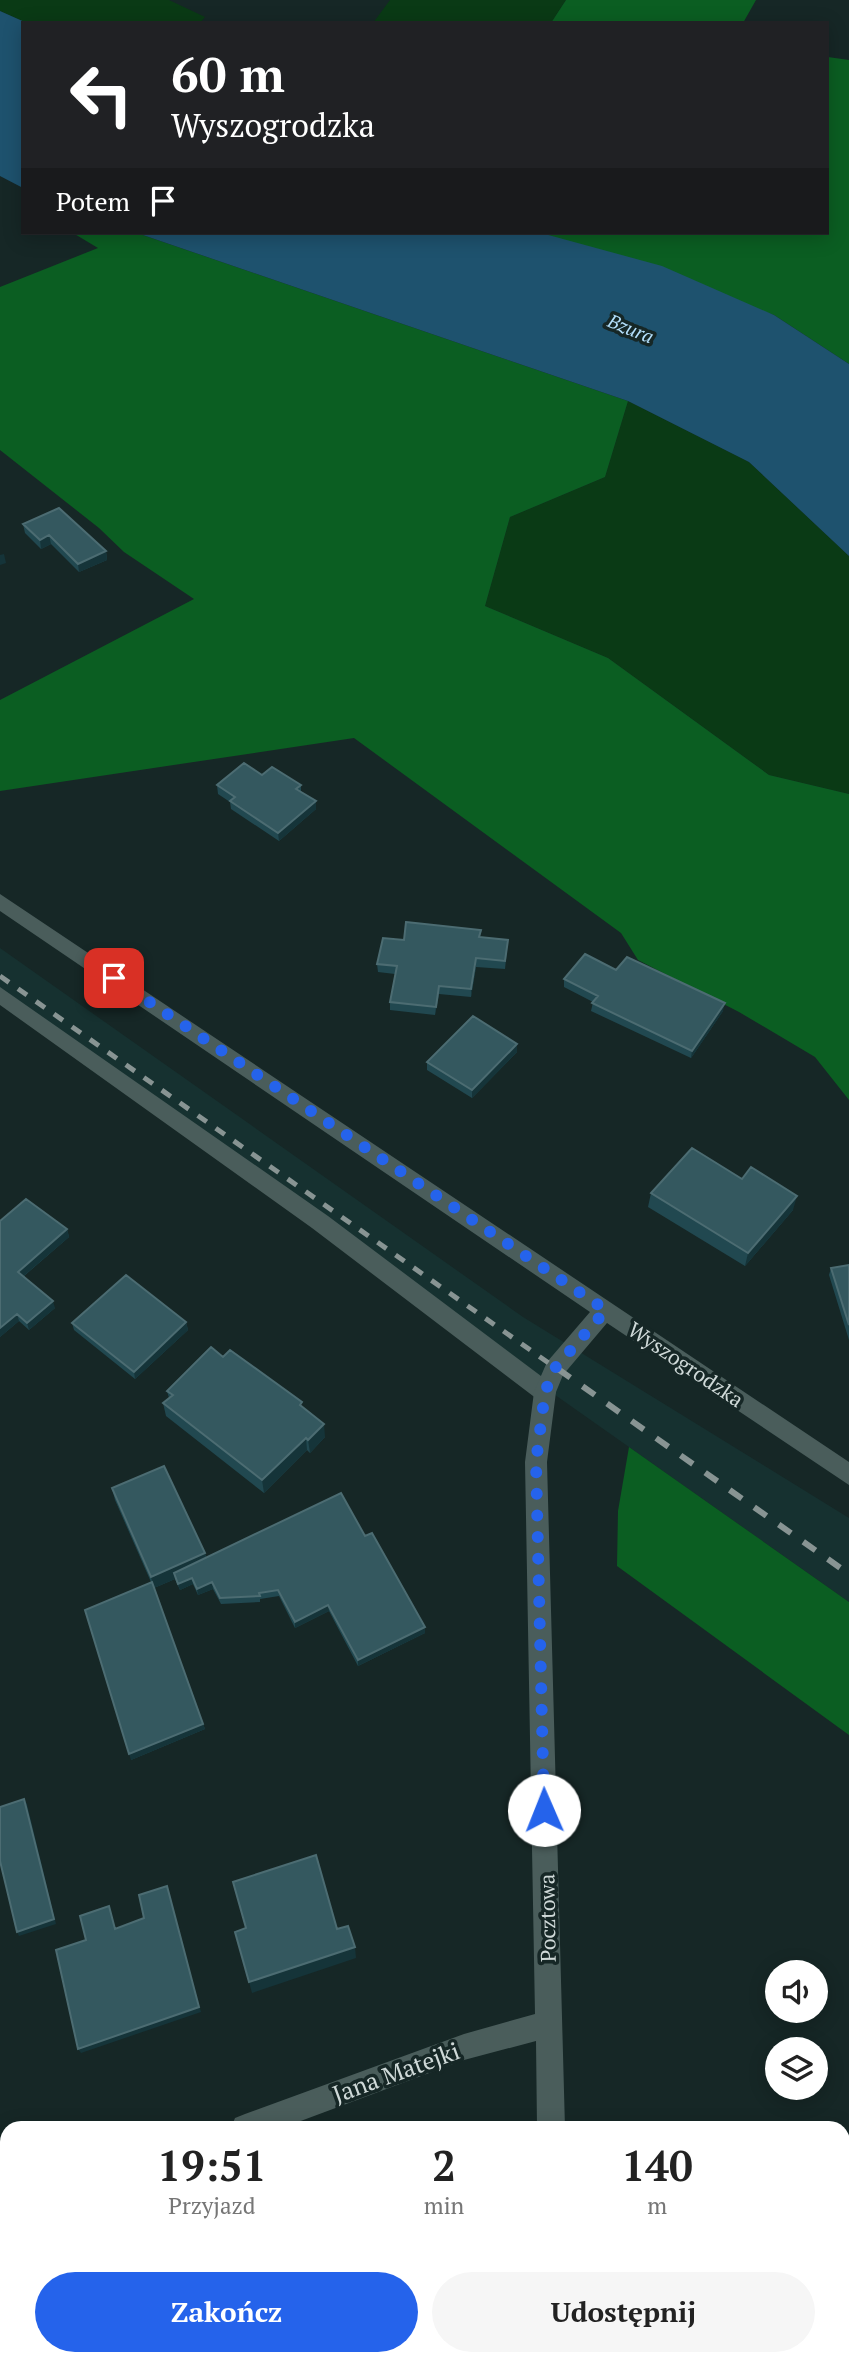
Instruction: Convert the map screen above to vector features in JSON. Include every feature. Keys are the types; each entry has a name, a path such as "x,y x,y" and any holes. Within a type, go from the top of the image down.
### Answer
{"street":[{"name":"Wyszogrodzka","path":"0,901 849,1475"},
{"path":"0,995 320,1222 545,1392"},
{"name":"Pocztowa","path":"551,2121 536,1462 545,1392 555,1368 606,1310"},
{"name":"Jana Matejki","path":"264,2121 464,2047 549,2024"}],"shaded area":[{"path":"0,948 523,1317 849,1518 849,1602 0,1004"}],"green space":[{"path":"0,0 169,0 205,17 202,21 22,21 0,11"},
{"path":"390,0 566,0 552,21 374,21"},
{"path":"566,0 756,0 744,21 552,21"},
{"path":"829,57 849,60 849,364 774,315 547,235 829,235"},
{"path":"76,235 143,235 628,401 605,477 510,517 485,606 608,658 769,775 849,794 849,1100 815,1057 739,1012 638,960 621,933 354,738 0,791 0,700 194,599 124,552 99,528 0,450 0,287 98,248"},
{"path":"628,401 749,462 849,556 849,794 769,775 608,658 485,606 510,517 605,477"},
{"path":"629,1447 849,1602 849,1735 617,1566 618,1511"}],"water":[{"path":"0,11 22,21 21,187 0,176"},
{"name":"Bzura","path":"143,235 548,235 662,266 774,315 849,364 849,556 749,462 628,401"}],"building":[{"path":"59,508 106,551 78,564 49,535 40,540 23,524"},
{"path":"244,763 262,775 272,767 301,785 296,789 316,801 278,833 230,801 235,797 217,785"},
{"path":"406,922 481,930 479,937 508,940 505,961 476,958 471,989 439,986 436,1007 390,1002 397,966 377,964 383,938 404,940"},
{"path":"585,954 616,970 627,957 725,1003 692,1051 592,1003 598,996 564,979"},
{"path":"473,1016 517,1044 472,1090 427,1062"},
{"path":"692,1148 742,1179 751,1167 797,1196 748,1253 651,1193"},
{"path":"26,1199 67,1229 18,1272 53,1301 27,1323 17,1314 0,1328 0,1221"},
{"path":"849,1265 849,1325 831,1268"},
{"path":"126,1275 186,1322 134,1372 72,1323"},
{"path":"211,1347 223,1357 230,1350 302,1402 300,1405 324,1424 262,1480 163,1403 173,1395 167,1391"},
{"path":"164,1466 205,1553 151,1577 112,1488"},
{"path":"341,1493 365,1536 372,1533 425,1627 358,1660 328,1605 295,1622 278,1590 259,1593 260,1596 220,1598 212,1582 197,1589 192,1578 178,1584 174,1573"},
{"path":"152,1582 203,1724 129,1754 85,1610"},
{"path":"24,1799 54,1919 17,1932 0,1861 0,1807"},
{"path":"316,1855 337,1929 348,1926 355,1947 249,1982 235,1932 246,1928 233,1882"},
{"path":"167,1886 199,2007 78,2049 56,1950 86,1940 80,1916 109,1906 115,1929 144,1918 139,1895"}],"railway":[{"path":"0,976 560,1371"},
{"path":"558,1369 849,1574"}],"route":[{"path":"114,978 606,1310 555,1368 545,1392 536,1462 544,1810"}]}
